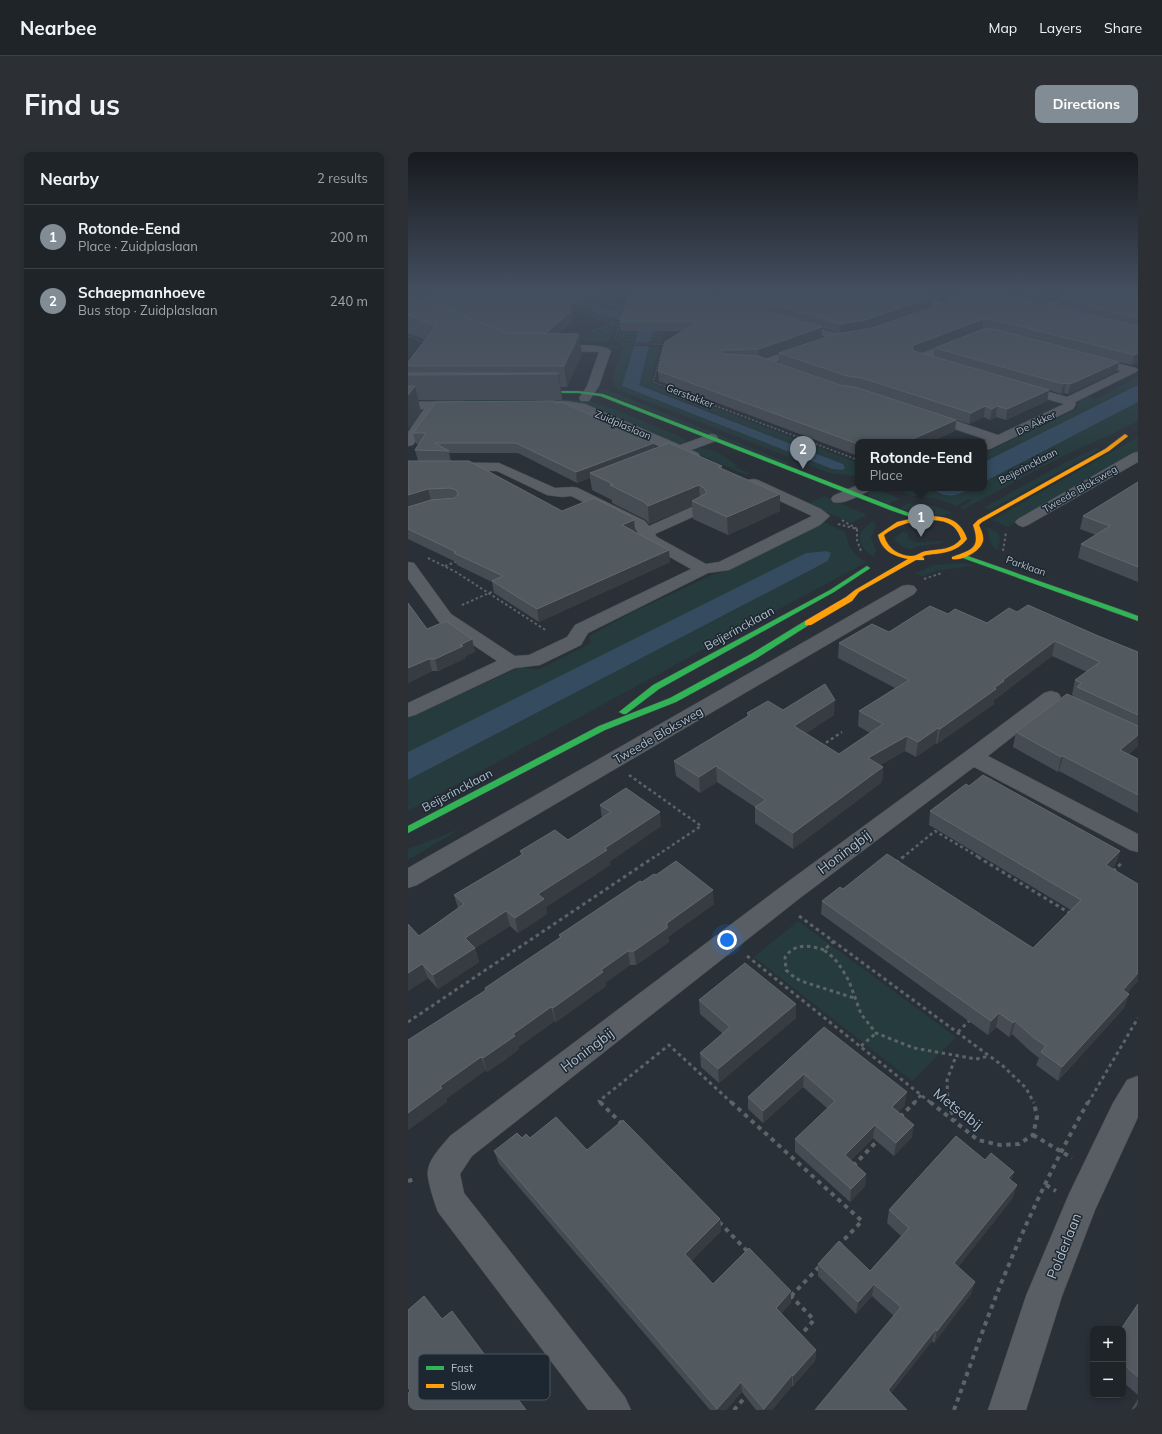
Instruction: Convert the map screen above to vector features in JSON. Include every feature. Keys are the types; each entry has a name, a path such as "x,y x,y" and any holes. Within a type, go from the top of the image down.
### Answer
{"main road":[{"name":"Zuidplaslaan","path":"588,395 599,401 705,440 847,496 919,518"},
{"name":"Zuidplaslaan","path":"524,398 601,395 819,491"},
{"path":"408,398 475,402"},
{"path":"988,550 978,546 964,539 960,529 943,521 919,518 902,521 890,526 883,532 881,538 883,545 891,552 914,558 930,560 962,556 978,546 980,539 976,528 980,521 1108,450 1128,434 1095,446"},
{"path":"943,521 955,516"},
{"path":"882,520 890,526"},
{"name":"Beijerincklaan","path":"408,830 602,728 673,700 754,656 849,599 857,591 914,558 924,553 950,550 959,545 964,539"},
{"name":"Beijerincklaan","path":"602,728 656,687 832,591 891,552"},
{"name":"Parklaan","path":"962,556 1017,576 1083,596"},
{"name":"Beijerincklaan","path":"849,599 865,595 930,560"},
{"name":"Parklaan","path":"1028,568 1083,596 1138,619"}],"street":[{"name":"Zuidplaslaan","path":"541,349 590,349 605,351 588,395"},
{"path":"778,368 763,363 806,349"},
{"path":"942,349 918,358 1068,401 1135,369"},
{"path":"1053,349 1135,369"},
{"name":"Zuidplaslaan","path":"524,398 581,407 707,463"},
{"name":"De Akker","path":"987,445 997,439 1013,434 1069,406 1070,404 1068,401"},
{"path":"408,406 433,406 475,402"},
{"path":"408,442 433,406"},
{"path":"917,412 997,439"},
{"path":"658,458 705,440"},
{"name":"Tweede Bloksweg","path":"1023,522 1138,456"},
{"path":"408,466 499,467 552,492 573,491 591,484"},
{"path":"408,712 511,662 533,661 574,641 580,629 704,569 723,566 815,522 822,516 743,479"},
{"path":"573,491 640,524 651,540 704,569"},
{"path":"645,533 699,509"},
{"path":"408,567 445,618 511,662"},
{"name":"Tweede Bloksweg","path":"408,879 908,590"},
{"name":"Honingbij","path":"612,1410 450,1200 443,1170 461,1146 728,940 974,757 1051,697"},
{"path":"974,757 1132,851"},
{"name":"Polderlaan","path":"1007,1410 1044,1296 1081,1205 1124,1113 1138,1089"}],"path":[{"name":"Gerstakker","path":"663,349 653,382 855,459"},
{"path":"675,390 682,388"},
{"path":"766,425 772,422"},
{"path":"426,557 445,566 549,632"},
{"path":"445,566 459,560"},
{"path":"442,614 503,587"},
{"path":"817,749 842,732"},
{"path":"408,1022 701,826 611,762"},
{"path":"890,868 935,832 1071,914"},
{"path":"1110,875 1132,851"},
{"path":"780,902 958,1032 1020,1080 1034,1099 1037,1118 1033,1135 1061,1152 1097,1170"},
{"path":"1066,919 1076,909"},
{"name":"Metselbij","path":"728,940 978,1140 1000,1145 1019,1144 1033,1135"},
{"path":"824,950 834,941"},
{"path":"854,998 793,978 784,968 785,957 793,948 800,946 813,946 824,950 834,958 849,981 861,1014 876,1033 900,1044 914,1048 976,1059 990,1056"},
{"path":"958,1032 974,1015"},
{"path":"954,1410 1001,1283 1018,1242 1061,1152 1094,1090 1138,1018"},
{"path":"861,1046 876,1033"},
{"path":"627,1129 600,1101 669,1045 862,1221 838,1247"},
{"path":"956,1056 949,1068 946,1094 949,1107 956,1123"},
{"path":"894,1123 921,1095"},
{"path":"851,1168 883,1134"},
{"path":"829,1191 834,1185"},
{"path":"715,1218 753,1257"},
{"path":"791,1296 823,1262"},
{"path":"786,1291 814,1320 794,1342"},
{"path":"734,1410 749,1393"}],"green space":[{"path":"622,349 633,349 622,386 832,469 843,470 845,468 843,464 639,384 648,349 659,349 651,383 855,462 855,476 829,473 616,389 613,385 615,382 612,380"},
{"path":"1138,377 1138,385 987,460 987,452 1077,409 1079,401 1087,396 1096,399"},
{"path":"598,388 608,390 789,463 785,465 597,391"},
{"path":"462,399 565,399 589,401 611,408 684,438 686,442 681,445 594,408 460,403"},
{"path":"1138,402 1138,421 1065,455 964,509 960,507 972,500 969,499 957,506 938,499 913,496 899,491 936,491 945,496 949,496 964,491 987,491 987,480"},
{"path":"1138,437 1138,452 1008,527 992,520"},
{"path":"703,448 719,454 738,466 735,467 750,473 746,475 691,451 691,449"},
{"path":"1096,448 1101,449 990,510 983,508 1068,461"},
{"path":"869,491 882,491 900,499 888,504 869,496"},
{"path":"824,496 867,515 852,523 807,504"},
{"path":"918,503 934,506 953,513 932,515 899,508 907,504"},
{"path":"874,521 876,527 871,537 876,551 873,557 863,547 860,534 863,529"},
{"path":"824,522 845,532 850,548 859,558 867,562 408,811 408,780 828,561 831,553 826,551 806,553 408,752 408,718 521,667 538,670 591,643 589,636 631,613 714,574 720,573"},
{"path":"987,527 999,535 1000,541 997,550 990,543"},
{"path":"904,531 908,534 908,539 913,541 944,542 923,545 910,550 895,541 894,538"},
{"path":"959,563 977,565 936,571 923,576 914,574 934,565"},
{"path":"462,828 408,860 408,849"},
{"path":"798,921 956,1037 912,1081 754,957"}],"water":[{"path":"633,349 648,349 639,385 843,464 845,468 843,470 832,469 622,386"},
{"path":"1138,385 1138,402 987,480 987,460"},
{"path":"936,491 965,491 949,496 940,494"},
{"path":"826,551 831,553 828,561 408,780 408,752 806,553"}],"building":[{"path":"418,349 572,349 564,366 408,366 408,362"},
{"path":"663,349 760,349 722,350 721,353 758,356 840,385 855,387 956,420 913,439 855,439 855,443 658,371"},
{"path":"792,349 913,349 914,351 1049,390 1007,409 997,406 992,409 985,406 971,413 862,378 847,376 779,353"},
{"path":"938,349 1069,349 1119,362 1070,384 1063,384"},
{"path":"1109,349 1138,349 1138,353 1134,355"},
{"path":"408,373 559,373 408,375"},
{"path":"408,386 415,386 408,395"},
{"path":"555,401 555,403 561,402 654,443 576,472 516,443 435,443 449,451 415,450 426,433 413,433 436,402"},
{"path":"669,443 722,466 718,467 780,494 727,517 692,501 707,493 704,488 699,485 648,506 644,502 610,485 613,484 590,473"},
{"path":"408,461 469,461 562,511 594,498 632,517 634,520 622,525 669,550 537,609 492,581 503,576 408,529 408,507 431,500 455,498 458,494 456,490 450,488 428,489 408,495"},
{"path":"1138,482 1138,567 1081,544 1110,526 1083,516"},
{"path":"408,603 427,629 446,621 472,639 460,645 463,646 435,659 429,659 408,668"},
{"path":"1028,605 1138,652 1138,715 1077,687 1081,683 1075,680 1100,662 1055,641 1003,680 1004,681 994,688 996,689 940,729 938,728 918,742 907,736 868,758 883,767 793,833 755,807 766,800 716,766 699,777 674,761 750,715 747,713 768,701 783,710 825,684 835,700 794,726 839,754 883,724 859,711 909,680 839,643 872,624 889,632 930,606 948,614 955,609 987,623 1009,608 1017,612"},
{"path":"1067,694 1138,726 1138,735 1120,750 1138,759 1138,795 1063,756 1061,757 1016,732"},
{"path":"983,775 1120,851 1106,865 1138,884 1138,973 1123,990 1129,994 1062,1067 1041,1052 1046,1046 1034,1038 1015,1021 1013,1023 999,1013 991,1021 822,901 840,887 843,889 887,854 1033,948 1081,900 930,811 966,784 969,786"},
{"path":"626,788 660,812 605,848 607,850 538,894 544,899 515,918 506,911 465,938 475,948 433,975 422,964 408,973 408,924 419,936 464,904 454,895 523,854 520,851 555,830 568,840 611,812 600,805"},
{"path":"676,861 713,890 667,923 667,928 634,951 628,951 601,970 603,972 553,1008 551,1007 513,1034 515,1036 483,1058 481,1057 440,1086 442,1088 408,1113 408,1040 486,990 485,988 561,937 559,935 640,881 642,882 654,874 656,875"},
{"path":"745,963 796,1004 718,1069 700,1053 730,1027 699,1000"},
{"path":"824,1027 907,1092 892,1107 914,1125 896,1143 875,1125 845,1155 866,1174 851,1189 795,1139 835,1101 804,1074 763,1111 748,1097"},
{"path":"556,1117 587,1150 623,1120 720,1219 685,1254 713,1284 749,1248 791,1291 776,1308 816,1350 793,1376 792,1375 764,1409 741,1382 717,1409 494,1151 517,1133 522,1138 526,1134 530,1138"},
{"path":"956,1136 985,1160 991,1153 1014,1172 1008,1178 1017,1185 954,1263 975,1282 888,1390 907,1410 815,1410 901,1307 874,1284 858,1302 818,1264 839,1241 870,1271 909,1228 889,1210"},
{"path":"424,1296 442,1319 452,1311 484,1354 418,1354 418,1400 519,1400 526,1410 410,1410 408,1406 408,1393 410,1391 408,1387 408,1310"},
{"path":"1138,1304 1138,1377 1126,1367 1126,1326 1123,1326"}],"traffic: fast":[{"path":"532,392 578,392 601,395 892,509 919,518"},
{"path":"962,556 1072,594 1138,619"},
{"path":"623,712 656,687 832,591 867,568"},
{"path":"408,830 602,728 673,700 754,656 808,623"}],"traffic: slow":[{"path":"954,558 975,549 978,545 980,542 980,534 976,525 980,521 1107,450 1125,436"},
{"path":"922,559 902,556 890,551 883,542 881,535 899,523 914,519 932,518 949,521 956,525 961,530 964,539"},
{"path":"808,623 849,599 857,591 924,553 950,550 959,545 964,539"}],"place":[{"name":"Schaepmanhoeve","path":"803,469"},
{"name":"Rotonde-Eend","path":"921,537"}]}
